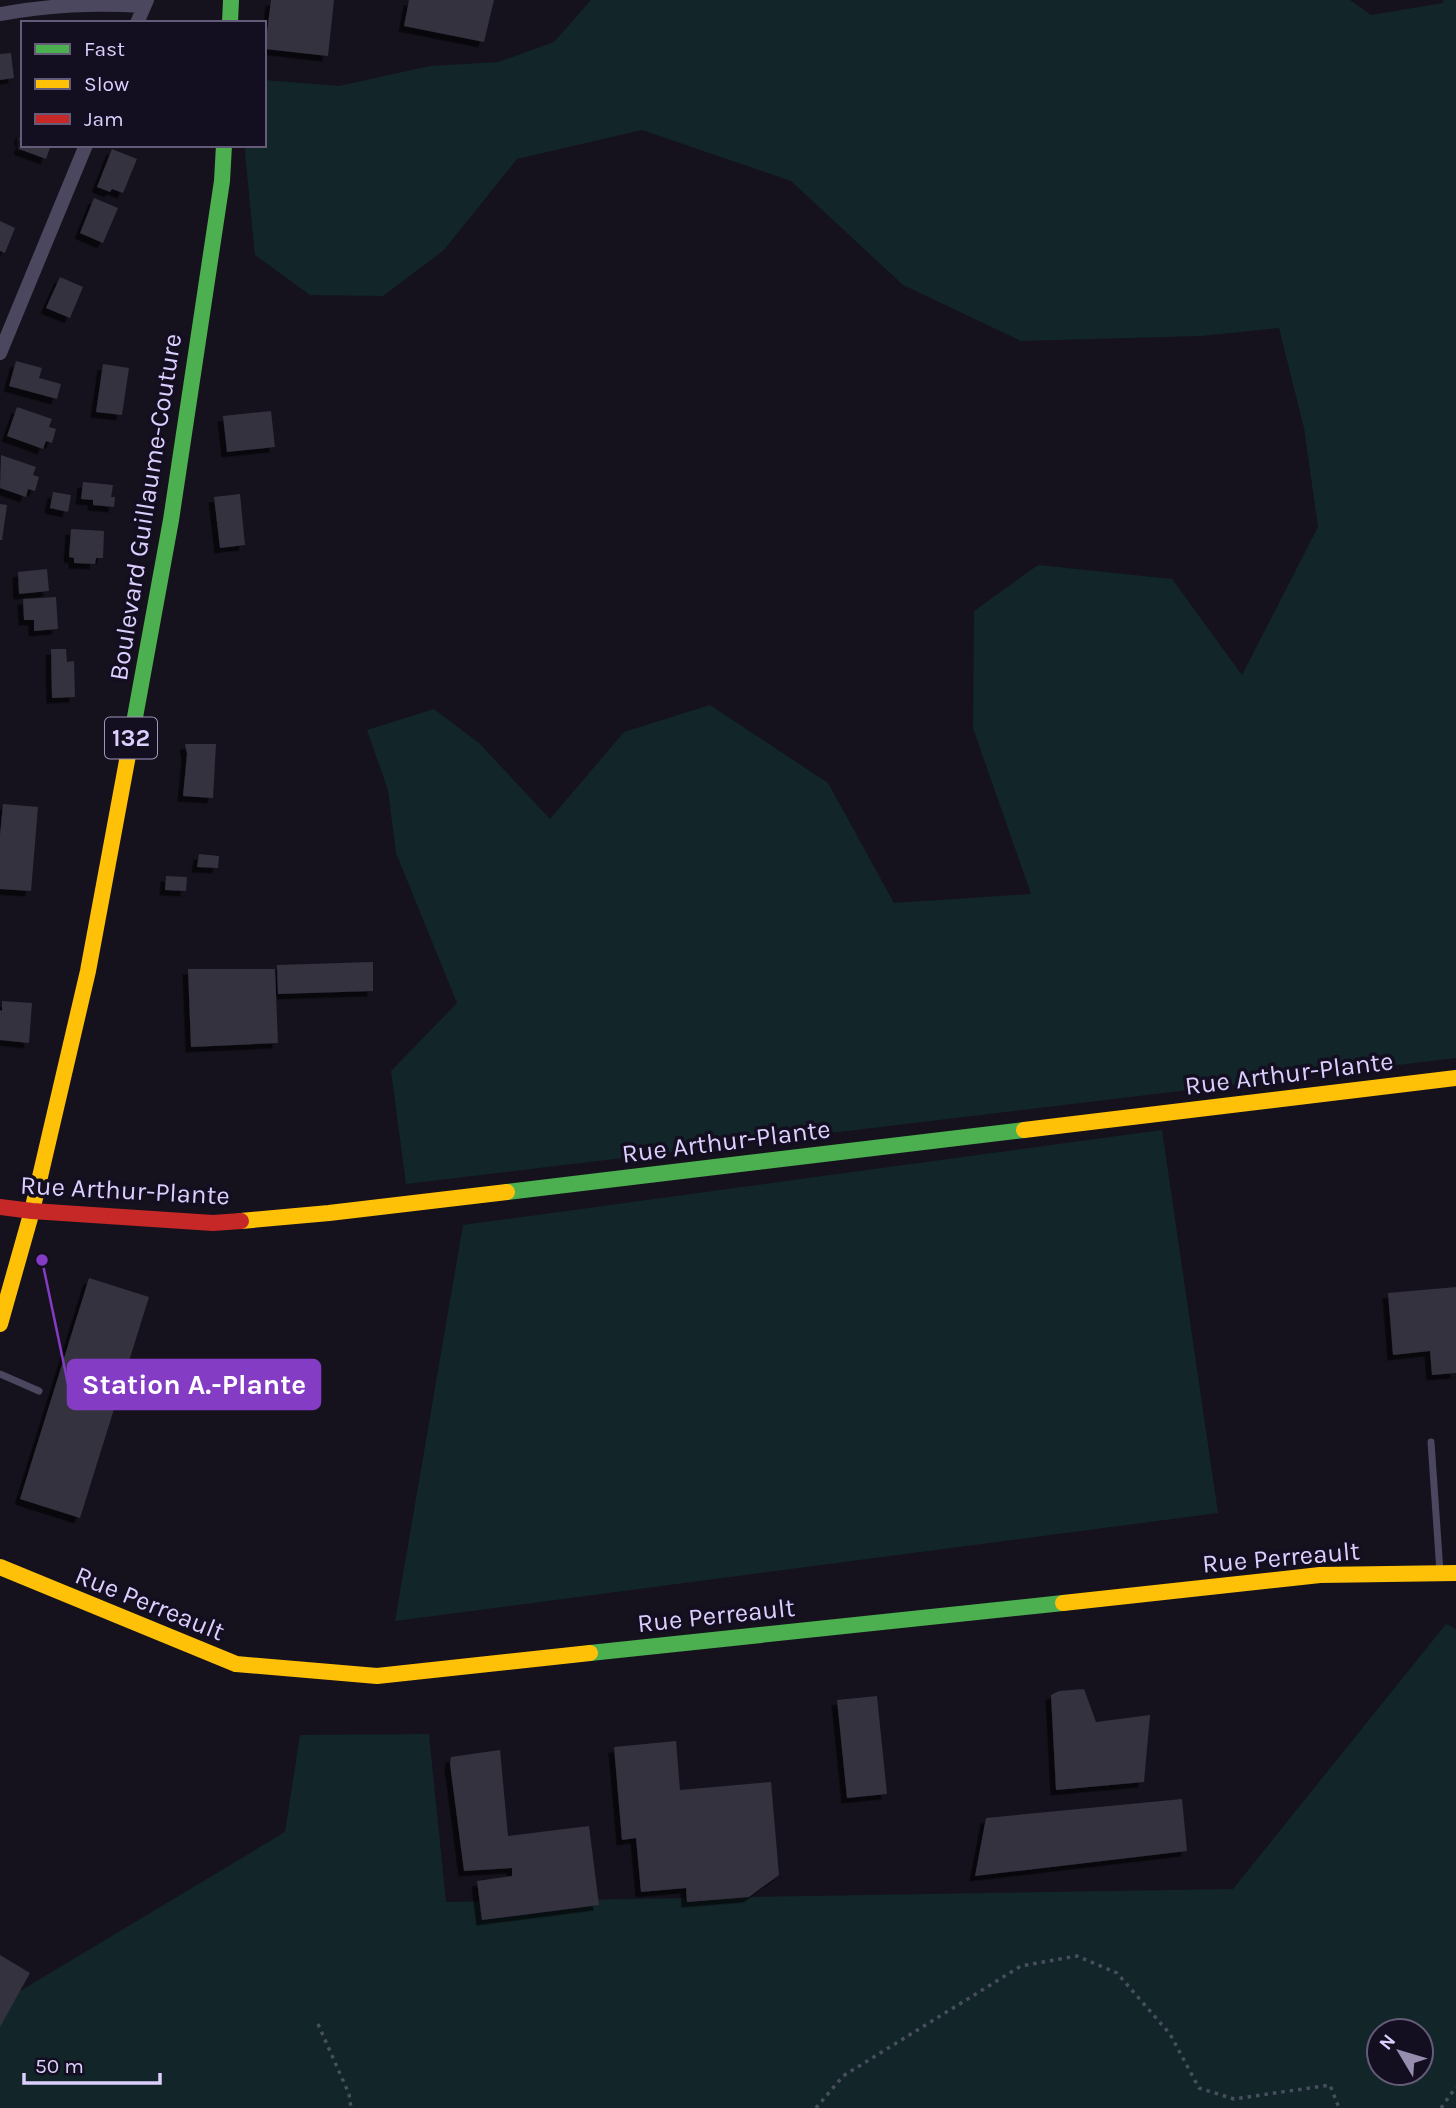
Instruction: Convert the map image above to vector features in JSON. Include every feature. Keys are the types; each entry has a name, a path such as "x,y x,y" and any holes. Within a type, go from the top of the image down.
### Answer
{"street":[{"path":"230,21 231,0"},
{"path":"0,14 46,6 145,3 138,21"},
{"path":"0,354 85,147"},
{"name":"Boulevard Guillaume-Couture","path":"0,1324 32,1211 88,971 171,520 222,181 223,147"},
{"name":"Rue Arthur-Plante","path":"0,1207 213,1223 316,1214 1456,1078"},
{"name":"Rue Perreault","path":"0,1567 236,1664 377,1676 1320,1575 1448,1573"}],"lane":[{"path":"0,1374 39,1391"},
{"path":"1431,1442 1448,1573"}],"path":[{"path":"816,2108 843,2076 1021,1966 1077,1956 1117,1973 1170,2034 1199,2088 1234,2099 1330,2085 1339,2108"},
{"path":"318,2024 349,2094 351,2108"},
{"path":"1441,2108 1456,2087"}],"green space":[{"path":"591,0 1350,0 1371,15 1443,3 1443,0 1456,0 1456,1058 406,1184 391,1071 457,1003 396,853 388,790 367,730 434,709 479,743 550,819 624,732 710,705 828,783 894,903 1031,894 973,728 974,611 1038,565 1172,579 1242,675 1318,527 1304,428 1279,328 1201,336 1021,341 903,285 791,181 642,130 517,159 444,250 383,296 310,295 255,255 245,153 246,147 266,147 266,80 339,86 430,66 498,62 554,42"},
{"path":"1162,1130 1218,1513 395,1621 463,1225"},
{"path":"1446,1624 1456,1629 1456,2108 0,2108 0,2003 285,1832 300,1735 429,1734 446,1902 1233,1889"}],"building":[{"path":"271,0 334,0 328,56 266,49"},
{"path":"409,0 494,0 484,42 404,26"},
{"path":"11,53 14,78 0,80 0,54"},
{"path":"21,144 21,147 50,147 46,159 19,149"},
{"path":"112,149 137,159 123,193 97,187"},
{"path":"94,198 118,208 103,243 80,233"},
{"path":"0,221 15,228 5,253 0,251"},
{"path":"60,277 83,287 70,318 46,308"},
{"path":"16,361 42,368 39,378 61,384 57,399 9,386"},
{"path":"103,364 129,368 122,415 96,412"},
{"path":"17,407 52,419 49,427 56,429 52,443 46,441 43,449 7,436"},
{"path":"271,411 275,447 227,452 223,416"},
{"path":"1,455 36,467 33,475 39,477 35,491 28,489 26,497 0,488"},
{"path":"83,482 113,485 111,497 115,497 114,507 93,505 93,500 81,499"},
{"path":"53,492 71,495 68,512 50,508"},
{"path":"240,494 245,545 220,548 214,497"},
{"path":"0,504 7,505 2,540 0,540"},
{"path":"71,529 104,531 103,558 96,558 95,564 74,563 74,558 69,557"},
{"path":"47,569 49,591 19,594 18,572"},
{"path":"56,597 58,629 34,631 34,620 24,620 23,599"},
{"path":"51,649 66,649 67,662 74,661 75,697 52,698"},
{"path":"185,744 216,744 213,798 183,796 187,754"},
{"path":"3,804 38,807 31,891 0,889"},
{"path":"199,854 219,856 218,868 197,867"},
{"path":"166,876 187,877 186,891 165,890"},
{"path":"373,962 373,991 278,994 277,965"},
{"path":"188,969 275,969 278,1043 191,1047"},
{"path":"2,1001 32,1003 29,1043 0,1040"},
{"path":"89,1278 149,1297 80,1518 20,1499"},
{"path":"1456,1287 1456,1373 1432,1375 1430,1351 1393,1355 1388,1293"},
{"path":"1084,1689 1096,1722 1150,1715 1144,1782 1056,1790 1051,1695 1059,1691"},
{"path":"877,1696 887,1794 847,1798 837,1700"},
{"path":"676,1741 680,1790 771,1782 779,1875 749,1897 687,1902 686,1888 641,1892 636,1838 622,1840 614,1747"},
{"path":"500,1750 508,1836 589,1826 599,1905 482,1920 477,1881 512,1876 512,1868 464,1871 450,1764 451,1757"},
{"path":"1182,1799 1187,1851 975,1876 986,1818"},
{"path":"0,1955 30,1973 0,2027"}],"traffic: fast":[{"path":"230,21 231,0"},
{"path":"129,750 171,520 222,181 224,147"},
{"path":"507,1192 1024,1130"},
{"path":"590,1653 1063,1603"}],"traffic: slow":[{"path":"0,1324 32,1211 88,971 129,750"},
{"path":"1024,1130 1456,1078"},
{"path":"241,1221 507,1192"},
{"path":"0,1567 236,1664 377,1676 590,1653"},
{"path":"1063,1603 1320,1575 1456,1573"}],"traffic: jam":[{"path":"0,1207 213,1223 241,1221"}],"place":[{"name":"Station A.-Plante","path":"42,1260"}]}
